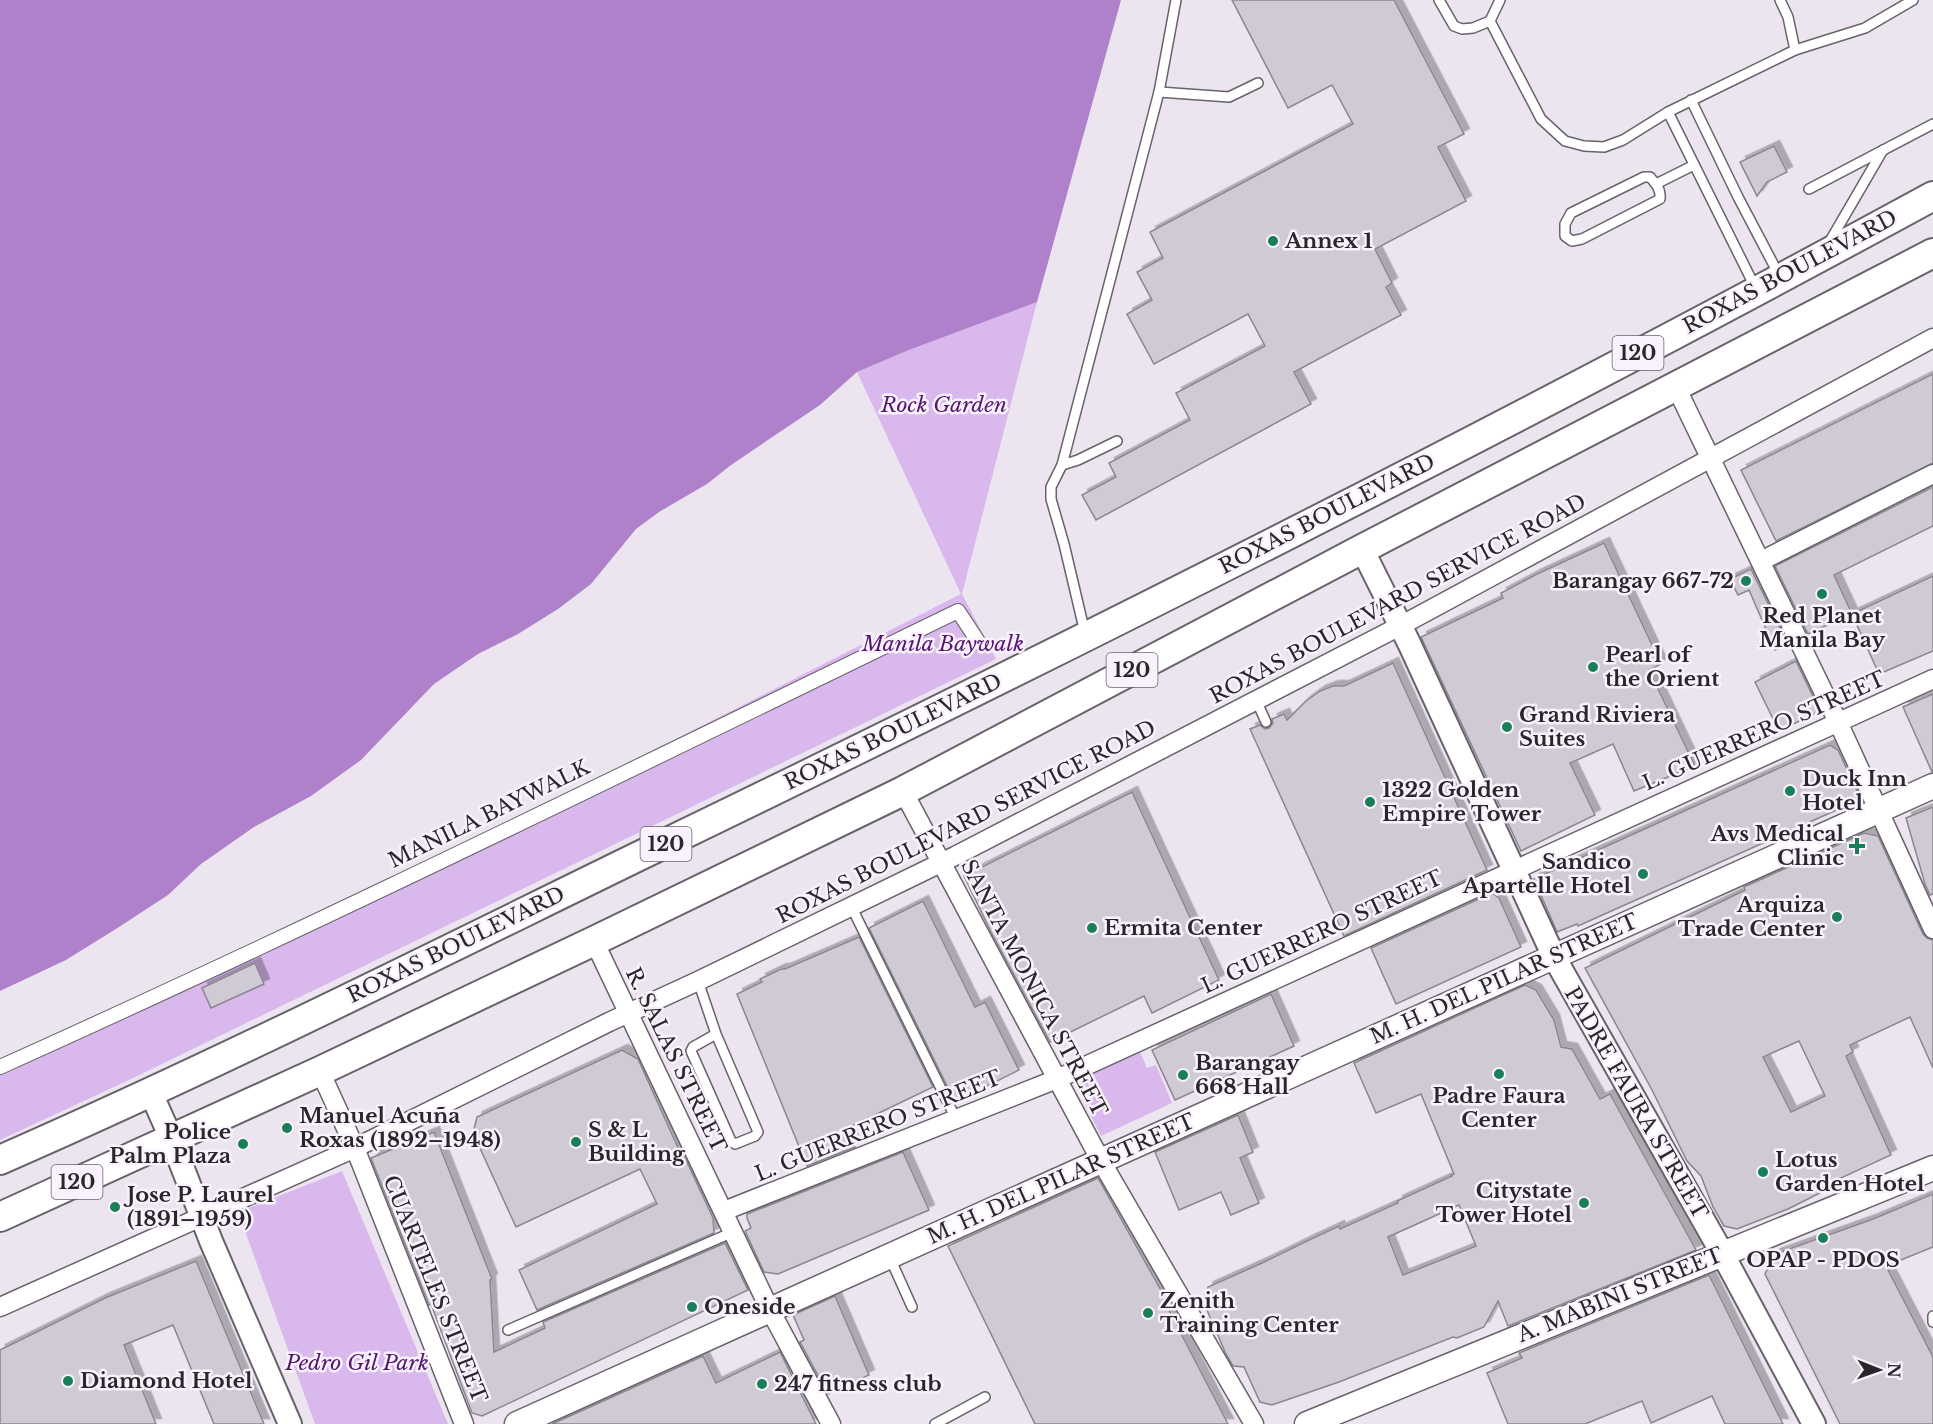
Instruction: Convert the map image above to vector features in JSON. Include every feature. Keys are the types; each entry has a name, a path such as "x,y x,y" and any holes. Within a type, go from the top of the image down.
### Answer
{"highway":[{"name":"ROXAS BOULEVARD","path":"0,1160 151,1093 875,742 1343,509 1933,196"},
{"name":"120","path":"0,1217 320,1071 903,791 1362,549 1933,253"}],"main road":[{"name":"M. H. DEL PILAR STREET","path":"522,1423 1933,786"},
{"name":"A. MABINI STREET","path":"1307,1424 1933,1168"}],"street":[{"name":"ROXAS BOULEVARD SERVICE ROAD","path":"0,1307 355,1148 942,862 1401,626 1933,338"},
{"path":"1676,387 1838,722 1933,929"},
{"path":"1761,561 1933,474"},
{"name":"PADRE FAURA STREET","path":"1362,549 1401,626 1554,957 1722,1253 1814,1424"},
{"name":"MANILA BAYWALK","path":"0,1067 485,840 958,611 979,643"},
{"name":"L. GUERRERO STREET","path":"724,1211 1057,1079 1933,679"},
{"name":"SANTA MONICA STREET","path":"903,791 1101,1161 1254,1424"},
{"name":"R. SALAS STREET","path":"594,941 770,1310 831,1424"},
{"name":"CUARTELES STREET","path":"320,1071 355,1148 464,1424"},
{"path":"151,1093 290,1424"}],"lane":[{"path":"1086,636 1051,499 1052,488 1062,465 1159,92 1176,0"},
{"path":"1439,0 1454,26 1461,29 1473,28 1490,21 1500,0"},
{"path":"1780,0 1788,17 1795,50"},
{"path":"1490,21 1541,119 1565,141 1584,146 1604,147 1623,140 1691,100 1795,50 1865,28 1913,0"},
{"path":"1159,92 1229,97 1258,83"},
{"path":"1691,100 1738,197 1769,284"},
{"path":"1668,112 1694,165 1769,284"},
{"path":"1809,189 1933,124"},
{"path":"1821,256 1883,150"},
{"path":"1656,184 1694,165"},
{"path":"1644,177 1650,177 1656,184 1660,191 1660,198 1582,239 1572,241 1565,236 1565,224 1571,213 1644,177"},
{"path":"1062,465 1078,460 1117,441"},
{"path":"1256,700 1266,722"},
{"path":"851,906 956,1119"},
{"path":"698,981 716,1034 758,1132 755,1136 735,1144 731,1141 691,1051 693,1047 716,1034"},
{"path":"508,1330 733,1232"},
{"path":"889,1256 912,1307"},
{"path":"1933,1316 1933,1322"},
{"path":"935,1424 985,1397"}],"green space":[{"name":"Manila Baywalk","path":"1037,302 962,594 996,659 131,1079 0,1140 0,1060 261,941 611,772 961,594 857,372"},
{"path":"1140,1052 1147,1068 1156,1065 1172,1103 1101,1136 1074,1082"},
{"name":"Pedro Gil Park","path":"342,1171 448,1424 315,1424 238,1212"}],"shaded area":[{"path":"0,0 1121,0 1037,302 857,372 820,405 731,465 707,484 659,512 636,529 591,584 558,609 518,634 478,654 434,684 361,760 311,796 254,827 201,864 168,895 119,927 66,960 0,991"}],"building":[{"name":"Annex 1","path":"1232,0 1394,0 1464,134 1438,147 1466,201 1375,249 1392,283 1386,287 1401,315 1294,372 1311,404 1096,520 1082,495 1116,477 1109,463 1190,420 1176,393 1265,346 1248,314 1154,364 1127,314 1152,300 1137,272 1163,258 1150,232 1353,124 1332,85 1288,108"},
{"path":"1774,146 1787,172 1767,182 1757,196 1740,162"},
{"path":"1933,374 1933,463 1776,541 1741,470"},
{"path":"1933,487 1933,526 1834,575 1852,614 1808,634 1775,566"},
{"path":"1604,543 1661,664 1649,670 1695,766 1634,791 1613,744 1570,763 1595,815 1521,851 1421,637 1503,598 1501,593 1537,574"},
{"path":"1751,569 1788,644 1775,650 1749,590 1738,595 1730,579"},
{"path":"1933,576 1933,651 1879,674 1852,614"},
{"path":"1796,661 1820,711 1779,731 1755,682"},
{"name":"1322 Golden Empire Tower","path":"1393,663 1487,870 1344,936 1250,729 1260,725 1265,729 1269,728 1273,723 1272,719 1284,714 1287,720 1320,691 1333,686 1344,686"},
{"path":"1933,694 1933,772 1932,772 1903,707"},
{"path":"1830,745 1838,750 1857,791 1856,799 1841,808 1578,926 1577,924 1557,932 1534,879"},
{"name":"Ermita Center","path":"1132,792 1219,980 1152,1013 1144,996 1050,1042 964,876"},
{"path":"1933,807 1933,894 1930,895 1906,818"},
{"path":"1864,833 1878,836 1923,934 1933,940 1933,1068 1910,1017 1850,1045 1853,1052 1846,1056 1891,1155 1832,1182 1834,1186 1788,1209 1737,1229 1724,1226 1713,1207 1701,1176 1687,1161 1652,1090 1585,968 1745,890 1744,887","holes":["1799,1041 1825,1096 1791,1112 1763,1057"]},
{"path":"1492,893 1499,898 1521,947 1396,1004 1371,948"},
{"path":"923,901 975,1007 985,1002 1019,1070 955,1102 869,928"},
{"path":"859,937 933,1087 848,1128 855,1147 807,1166 737,994 762,982 760,979 781,969"},
{"path":"255,963 264,984 211,1008 202,988"},
{"path":"1525,985 1536,990 1554,1020 1561,1047 1572,1049 1600,1099 1610,1094 1696,1250 1508,1326 1498,1301 1484,1327 1272,1405 1260,1402 1244,1367 1233,1366 1226,1354 1203,1301 1208,1287 1339,1226 1340,1229 1398,1203 1397,1201 1454,1174 1421,1094 1376,1113 1354,1063","holes":["1459,1205 1476,1246 1403,1275 1388,1237"]},
{"path":"1271,994 1294,1046 1175,1100 1152,1050"},
{"name":"S & L Building","path":"622,1050 638,1059 684,1161 686,1160 713,1218 714,1233 537,1310 519,1270 657,1204 640,1169 516,1227 473,1133 477,1117"},
{"path":"1238,1115 1253,1152 1240,1158 1259,1203 1231,1215 1221,1192 1179,1210 1155,1152"},
{"path":"434,1132 492,1279 490,1280 494,1352 545,1328 543,1322 725,1243 748,1290 482,1416 472,1413 431,1304 429,1305 371,1158"},
{"path":"903,1152 929,1210 778,1274 764,1272 745,1231 751,1228 747,1214"},
{"path":"1098,1178 1162,1292 1160,1293 1228,1424 1035,1424 948,1246"},
{"path":"1933,1194 1933,1247 1886,1266 1933,1357 1933,1424 1840,1424 1765,1274 1775,1254 1873,1219"},
{"path":"196,1261 264,1424 214,1424 173,1325 124,1345 156,1424 0,1424 0,1350 105,1298"},
{"path":"1709,1275 1783,1424 1725,1424 1712,1396 1651,1423 1642,1401 1585,1424 1508,1424 1487,1373 1522,1358 1519,1353"},
{"path":"835,1296 869,1375 828,1394 800,1342 804,1340 793,1315"},
{"path":"780,1352 816,1424 552,1424 703,1356 716,1383"}],"place":[{"name":"Annex 1","path":"1273,241"},
{"name":"Barangay 667-72","path":"1746,581"},
{"name":"Red Planet Manila Bay","path":"1822,594"},
{"name":"Pearl of the Orient","path":"1593,667"},
{"name":"Grand Riviera Suites","path":"1507,727"},
{"name":"Duck Inn Hotel","path":"1790,791"},
{"name":"1322 Golden Empire Tower","path":"1370,802"},
{"name":"Avs Medical Clinic","path":"1857,846"},
{"name":"Sandico Apartelle Hotel","path":"1643,874"},
{"name":"Arquiza Trade Center","path":"1837,917"},
{"name":"Ermita Center","path":"1092,928"},
{"name":"Padre Faura Center","path":"1499,1074"},
{"name":"Barangay 668 Hall","path":"1183,1075"},
{"name":"Manuel Acuña Roxas (1892–1948)","path":"287,1128"},
{"name":"S & L Building","path":"576,1142"},
{"name":"Police Palm Plaza","path":"243,1144"},
{"name":"Lotus Garden Hotel","path":"1763,1172"},
{"name":"Citystate Tower Hotel","path":"1584,1203"},
{"name":"Jose P. Laurel (1891–1959)","path":"115,1207"},
{"name":"OPAP - PDOS","path":"1823,1238"},
{"name":"Oneside","path":"692,1307"},
{"name":"Zenith Training Center","path":"1148,1313"},
{"name":"Diamond Hotel","path":"68,1381"},
{"name":"247 fitness club","path":"762,1384"}],"park label":[{"name":"Rock Garden","path":"944,405"}]}
